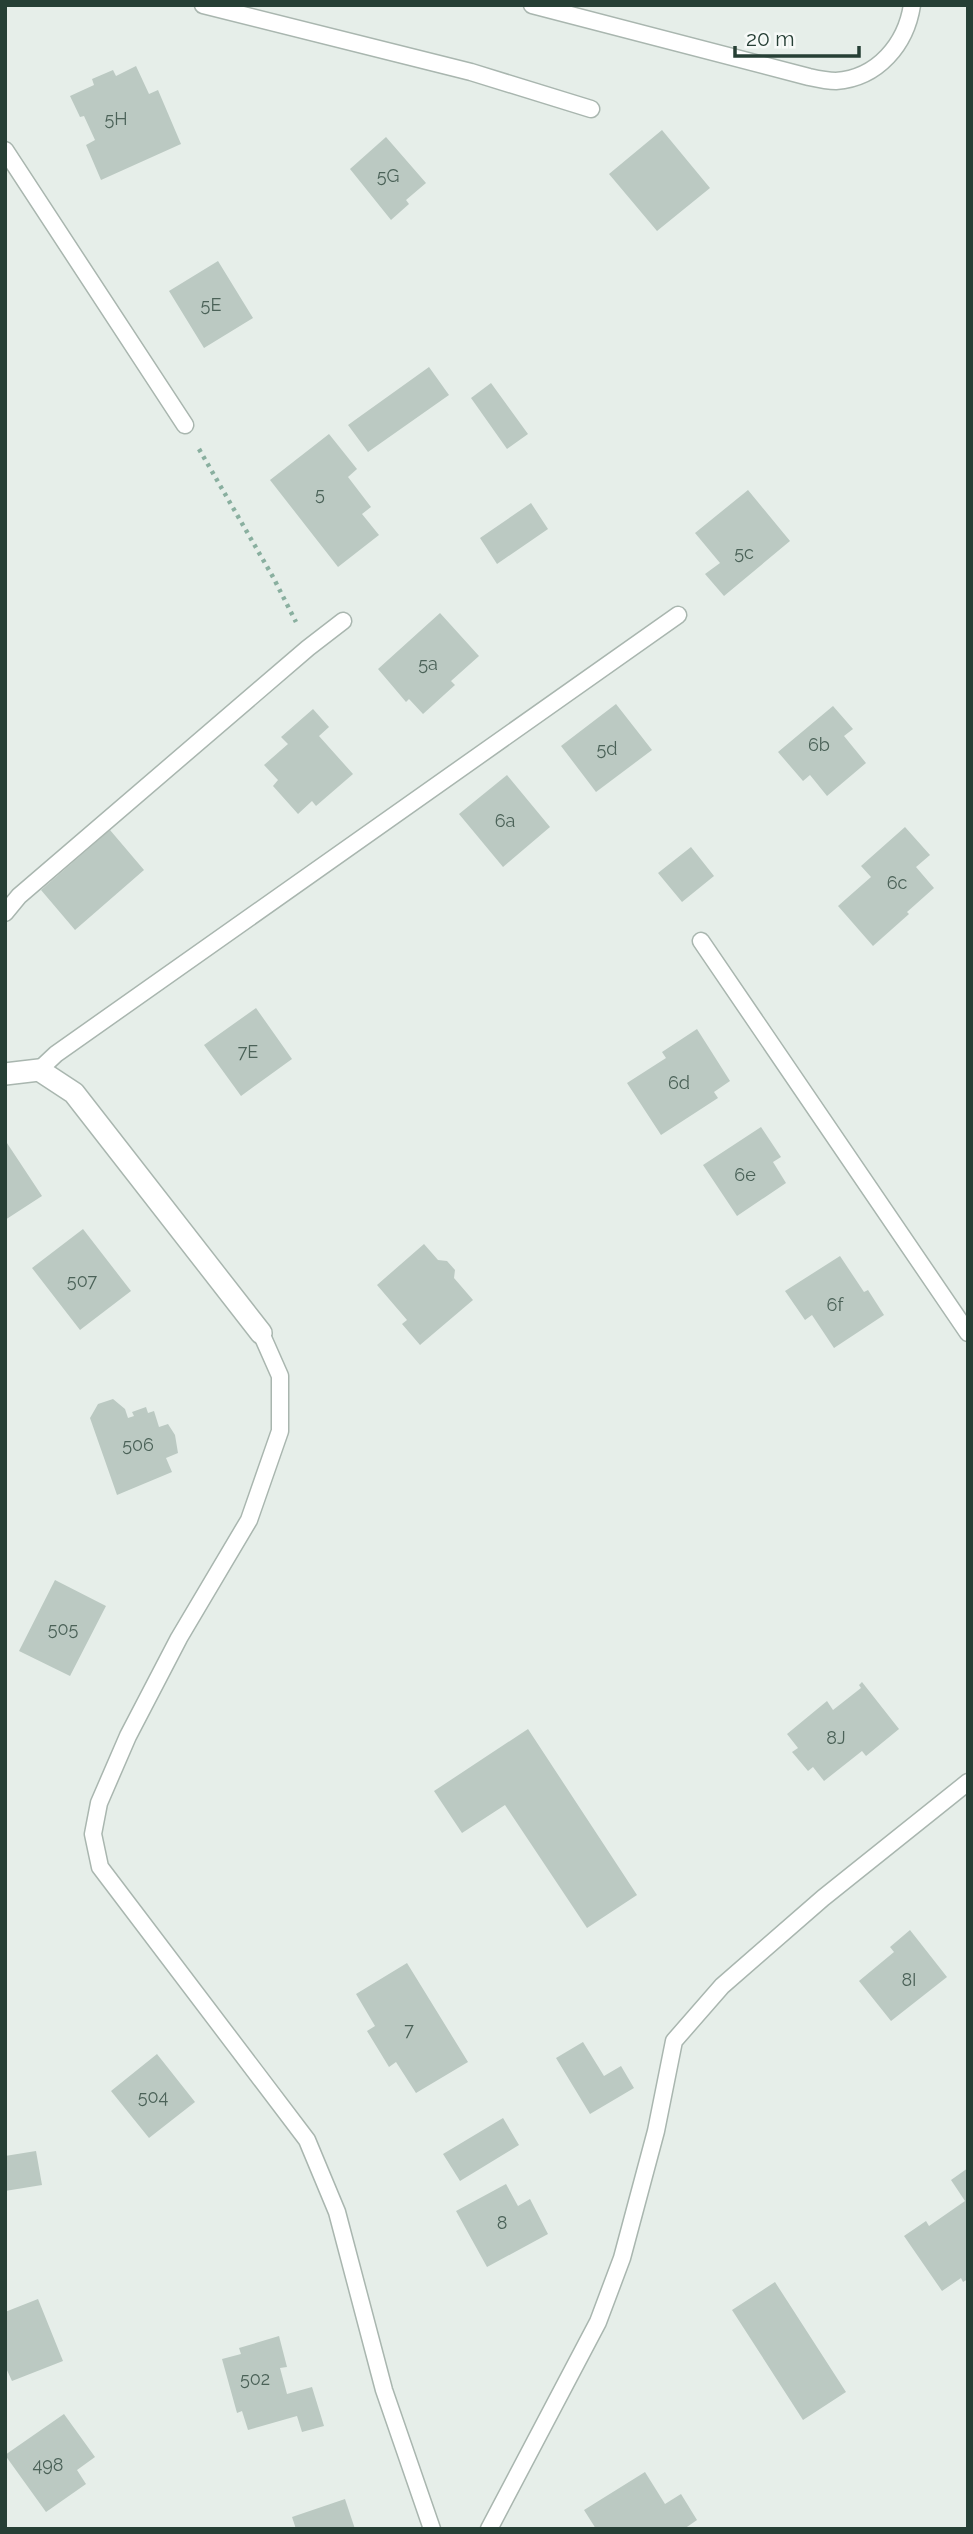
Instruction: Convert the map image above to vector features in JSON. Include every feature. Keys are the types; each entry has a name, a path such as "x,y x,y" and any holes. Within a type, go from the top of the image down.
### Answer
{"street":[{"path":"5,1074 39,1070 74,1093 261,1333"}],"lane":[{"path":"203,5 471,72 591,110"},
{"path":"532,5 809,77 835,81 858,76 882,63 899,44 910,22 912,5"},
{"path":"5,150 185,425"},
{"path":"39,1070 67,1046 678,615"},
{"path":"5,913 19,896 308,648 344,621"},
{"path":"701,941 968,1333"},
{"path":"261,1333 280,1376 280,1430 249,1520 179,1638 128,1736 99,1803 93,1834 100,1867 307,2140 337,2212 384,2390 432,2529"},
{"path":"490,2528 598,2322 622,2258 656,2131 674,2041 722,1986 823,1898 968,1782"}],"path":[{"path":"185,425 273,576 308,648"}],"building":[{"path":"136,66 149,94 158,90 181,144 101,180 86,145 95,140 84,116 80,117 70,96 94,85 92,79 113,70 116,76"},
{"path":"662,130 710,188 657,231 609,174"},
{"path":"386,137 426,183 406,200 409,204 391,220 350,169"},
{"path":"218,261 253,318 204,348 169,291"},
{"path":"429,367 449,395 368,452 348,425"},
{"path":"491,383 528,434 507,449 471,398"},
{"path":"329,434 357,469 348,477 371,507 362,514 379,535 338,567 270,480"},
{"path":"748,490 790,541 724,596 705,574 720,563 695,533"},
{"path":"531,503 548,529 497,564 480,538"},
{"path":"440,613 479,656 451,681 455,685 423,714 409,699 406,702 378,669"},
{"path":"616,704 652,750 596,792 561,746"},
{"path":"833,706 853,729 844,736 866,763 827,796 810,775 803,781 778,752"},
{"path":"313,709 329,727 319,736 353,774 316,806 312,801 298,814 273,786 278,780 264,765 288,744 281,737"},
{"path":"507,775 550,827 503,867 459,814"},
{"path":"905,827 930,855 916,867 934,888 873,946 838,906 871,877 861,866"},
{"path":"110,830 144,870 75,930 41,890"},
{"path":"691,847 714,876 682,902 658,873"},
{"path":"256,1008 292,1059 241,1096 204,1045"},
{"path":"697,1029 730,1081 714,1092 718,1098 661,1135 627,1083 666,1058 662,1052"},
{"path":"761,1127 781,1157 773,1162 786,1183 737,1216 703,1165"},
{"path":"5,1140 42,1196 5,1220"},
{"path":"83,1229 131,1291 80,1330 32,1268"},
{"path":"424,1244 438,1260 447,1261 455,1270 454,1278 473,1300 420,1345 402,1324 407,1320 377,1285"},
{"path":"840,1256 864,1292 868,1290 884,1315 834,1348 812,1315 805,1320 785,1291"},
{"path":"113,1399 125,1409 128,1418 134,1416 132,1412 146,1407 148,1413 154,1411 159,1427 168,1424 175,1435 178,1453 166,1458 172,1472 117,1495 90,1418 98,1404"},
{"path":"55,1580 106,1606 70,1676 19,1651"},
{"path":"862,1682 899,1729 866,1756 862,1751 824,1781 813,1767 808,1771 792,1752 798,1748 787,1734 827,1701 833,1710 861,1688 859,1685"},
{"path":"528,1729 637,1895 587,1928 505,1805 462,1833 434,1791"},
{"path":"910,1930 947,1977 891,2021 859,1981 894,1952 890,1947"},
{"path":"407,1963 468,2062 416,2093 396,2062 389,2067 367,2031 375,2026 356,1994"},
{"path":"583,2042 604,2076 621,2066 634,2088 590,2114 556,2058"},
{"path":"157,2054 195,2102 149,2138 111,2091"},
{"path":"503,2118 519,2145 460,2181 443,2154"},
{"path":"36,2151 42,2185 5,2191 5,2156"},
{"path":"968,2168 968,2279 963,2282 961,2278 942,2291 904,2236 926,2221 929,2226 965,2201 951,2180"},
{"path":"506,2184 518,2206 530,2199 548,2234 487,2267 456,2211"},
{"path":"775,2282 846,2392 803,2420 732,2310"},
{"path":"38,2299 63,2361 12,2381 5,2366 5,2312"},
{"path":"279,2336 287,2367 280,2368 287,2394 312,2387 324,2426 302,2432 297,2416 248,2430 242,2411 237,2413 222,2359 241,2354 239,2348"},
{"path":"64,2414 95,2457 77,2470 86,2484 46,2512 5,2455"},
{"path":"645,2472 665,2504 681,2494 697,2520 684,2529 596,2529 584,2510"},
{"path":"345,2499 355,2529 296,2529 292,2517"}]}
